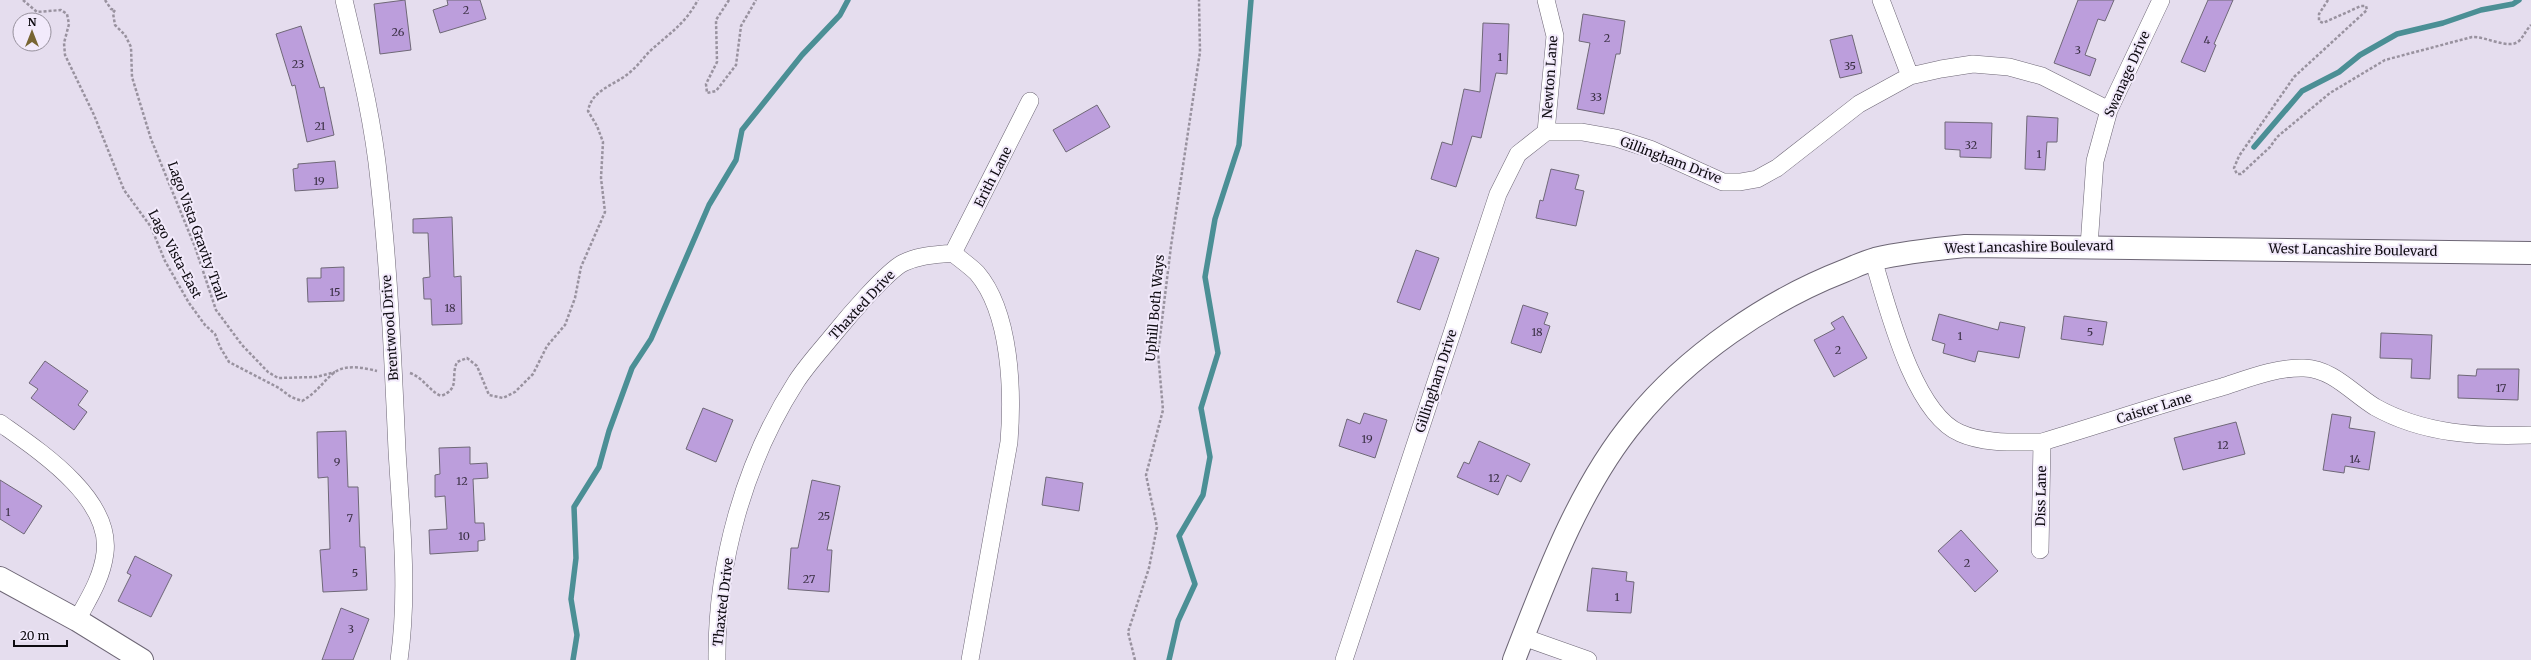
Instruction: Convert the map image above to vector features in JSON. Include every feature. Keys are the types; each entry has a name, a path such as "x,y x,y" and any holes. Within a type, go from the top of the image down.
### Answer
{"main road":[{"name":"West Lancashire Boulevard","path":"1514,660 1563,542 1593,483 1634,420 1660,392 1747,320 1819,281 1873,259 1919,251 1966,246 2089,246 2531,253"},
{"path":"0,578 77,620 142,660"}],"street":[{"name":"Brentwood Drive","path":"344,0 368,107 379,180 393,372 403,568 404,614 399,660"},
{"name":"Newton Lane","path":"1546,0 1555,36 1546,132"},
{"path":"1881,0 1910,76"},
{"name":"Swanage Drive","path":"2089,246 2095,161 2110,110 2161,0"},
{"name":"Gillingham Drive","path":"1344,660 1498,194 1518,154 1546,132 1582,132 1616,138 1650,149 1723,182 1740,182 1757,179 1777,168 1859,104 1910,76 1941,68 1973,64 2009,67 2042,76 2110,110"},
{"name":"Erith Lane","path":"953,253 1030,101"},
{"path":"953,253 976,273 990,293 1003,333 1010,373 1011,408 1009,442 970,660"},
{"name":"Thaxted Drive","path":"717,660 720,607 736,518 746,484 765,437 797,381 844,321 902,264 925,255 953,253"},
{"name":"Caister Lane","path":"1873,259 1898,344 1925,397 1943,422 1960,433 1980,439 2042,442 2254,377 2304,368 2321,371 2336,379 2375,407 2412,423 2450,433 2531,434"},
{"path":"0,423 52,461 82,492 97,513 105,535 105,552 96,587 77,620"},
{"name":"Diss Lane","path":"2040,550 2042,442"},
{"path":"1523,637 1588,660"}],"path":[{"name":"Lago Vista-East","path":"23,0 37,12 61,10 68,14 69,24 64,43 65,55 94,115 124,190 151,227 165,261 188,303 204,325 215,334 220,347 229,362 279,388 291,397 302,400 316,393 336,372"},
{"name":"Lago Vista Gravity Trail","path":"105,0 110,9 115,10 113,13 115,25 125,35 131,47 132,76 140,104 195,247 216,310 242,345 268,372 278,378 316,377 336,372"},
{"path":"404,371 414,375 426,383 431,391 441,396 450,392 454,385 454,368 457,362 467,358 477,366 488,395 503,398 515,392 533,374 547,346 565,325 575,298 581,267 604,212 601,178 603,142 597,126 588,111 589,103 607,86 628,74 650,51 672,34 687,19 698,0"},
{"path":"729,0 716,20 717,62 706,84 707,93 716,91 736,65 741,26 756,0"},
{"name":"Uphill Both Ways","path":"1135,660 1128,632 1150,568 1157,527 1146,475 1163,410 1158,353 1171,246 1200,52 1199,0"},
{"path":"2328,0 2319,14 2319,21 2323,23 2361,6 2366,6 2367,10 2294,77 2275,101 2239,156 2234,168 2237,174 2241,174 2270,147 2277,137 2330,93 2385,60 2472,36 2482,36 2510,44 2518,42 2531,25"},
{"path":"336,372 359,367 382,372"}],"building":[{"path":"405,0 411,50 380,54 374,4"},
{"path":"447,0 480,0 486,19 440,33 433,10 448,5"},
{"path":"2078,0 2114,0 2105,21 2098,19 2085,55 2096,59 2090,76 2054,63"},
{"path":"2208,0 2233,0 2214,44 2216,45 2205,72 2181,62"},
{"path":"1583,14 1625,21 1620,54 1616,54 1604,114 1577,109 1590,43 1579,41"},
{"path":"1483,23 1509,24 1507,74 1496,73 1481,138 1472,136 1456,187 1431,179 1442,142 1452,145 1464,89 1480,92"},
{"path":"301,26 320,88 324,87 334,135 307,142 295,85 292,86 276,34"},
{"path":"1852,35 1862,73 1840,78 1830,40"},
{"path":"1097,105 1110,127 1066,152 1053,130"},
{"path":"2027,116 2058,118 2057,142 2047,142 2045,170 2025,169"},
{"path":"1945,122 1992,123 1991,158 1960,157 1960,150 1945,149"},
{"path":"335,161 338,188 295,191 293,169 298,168 298,164"},
{"path":"1551,169 1579,175 1575,189 1584,191 1576,226 1536,218 1540,200 1543,201"},
{"path":"452,217 454,277 461,276 462,324 432,325 431,299 424,299 423,278 430,277 428,233 413,233 413,219"},
{"path":"1416,250 1439,258 1420,310 1397,302"},
{"path":"344,267 344,301 308,302 307,278 321,278 321,268"},
{"path":"1523,305 1548,313 1544,324 1550,326 1541,353 1511,343"},
{"path":"1939,314 1998,330 2000,322 2025,327 2019,358 1978,351 1975,362 1943,353 1945,344 1932,340"},
{"path":"1843,316 1867,358 1834,377 1814,340 1835,329 1831,323"},
{"path":"2064,316 2107,322 2103,345 2061,339"},
{"path":"2381,333 2432,335 2430,379 2411,378 2412,359 2380,358"},
{"path":"45,361 88,391 78,405 87,412 74,430 31,398 38,389 29,383"},
{"path":"2477,369 2519,369 2518,400 2458,398 2458,375 2476,376"},
{"path":"703,408 733,420 716,462 686,449"},
{"path":"1364,413 1387,420 1375,458 1339,446 1347,419 1360,424"},
{"path":"2332,414 2351,417 2349,428 2375,432 2369,470 2345,466 2344,473 2323,470"},
{"path":"2236,422 2245,454 2183,470 2174,438"},
{"path":"346,431 348,487 358,487 360,547 365,547 367,590 323,592 320,550 330,549 328,477 318,478 317,432"},
{"path":"1479,441 1530,464 1521,482 1507,475 1498,495 1457,477 1464,462 1469,464"},
{"path":"470,447 470,464 487,463 488,478 473,479 475,523 484,523 485,540 478,541 478,551 430,554 429,530 447,529 445,496 435,497 435,475 440,474 439,448"},
{"path":"1046,477 1083,483 1079,511 1042,505"},
{"path":"0,480 42,506 24,534 0,519"},
{"path":"812,480 840,486 827,550 832,550 829,592 788,589 791,548 798,548"},
{"path":"1961,530 1998,571 1975,592 1938,551"},
{"path":"135,556 172,575 151,617 118,601 131,575 127,573"},
{"path":"1592,568 1627,572 1626,581 1634,582 1631,613 1587,611"},
{"path":"341,608 369,619 353,660 322,660"}],"waterway":[{"path":"573,660 577,635 571,599 576,558 574,507 599,467 609,431 632,368 651,339 709,205 736,160 742,130 802,55 840,15 848,0"},
{"path":"1169,660 1178,621 1195,584 1179,536 1203,495 1210,457 1201,408 1218,353 1205,277 1215,219 1239,145 1251,0"},
{"path":"2254,147 2302,91 2339,72 2360,55 2397,34 2443,23 2481,10 2513,4 2519,0"}]}
